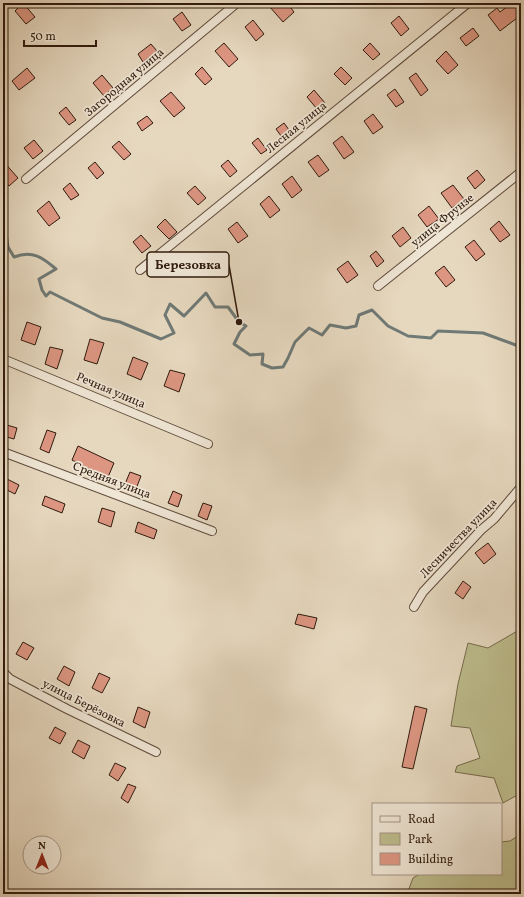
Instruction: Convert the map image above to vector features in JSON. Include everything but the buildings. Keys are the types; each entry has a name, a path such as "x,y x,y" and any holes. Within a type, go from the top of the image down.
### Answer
{"street":[{"name":"Загородная улица","path":"26,179 237,3"},
{"name":"Лесная улица","path":"140,270 468,3"},
{"name":"улица Фрунзе","path":"378,286 521,172"},
{"name":"Речная улица","path":"3,359 208,444"},
{"name":"Средняя улица","path":"3,452 212,531"},
{"name":"Лесничества улица","path":"414,607 423,592 481,530 494,519 521,487"},
{"name":"улица Берёзовка","path":"3,672 10,679 66,710 156,752"}],"green space":[{"path":"519,630 521,631 521,793 503,803 494,778 455,772 457,766 480,758 470,728 451,726 458,684 468,643 488,648"},
{"path":"521,834 521,894 407,894 413,878 418,875 502,875 502,842 510,841"}],"waterway":[{"path":"3,226 5,228 8,247 14,257 26,254 36,256 46,261 56,269 39,279 42,290 46,296 50,292 102,318 120,322 161,339 174,333 165,315 170,304 184,316 206,293 215,307 228,307 239,322 246,326 240,332 234,344 250,355 263,354 262,364 272,368 283,367 295,342 309,328 322,335 330,325 346,328 356,326 359,315 372,310 388,326 408,336 431,338 438,331 483,333 521,347"}],"place":[{"name":"Березовка","path":"239,322"}]}
